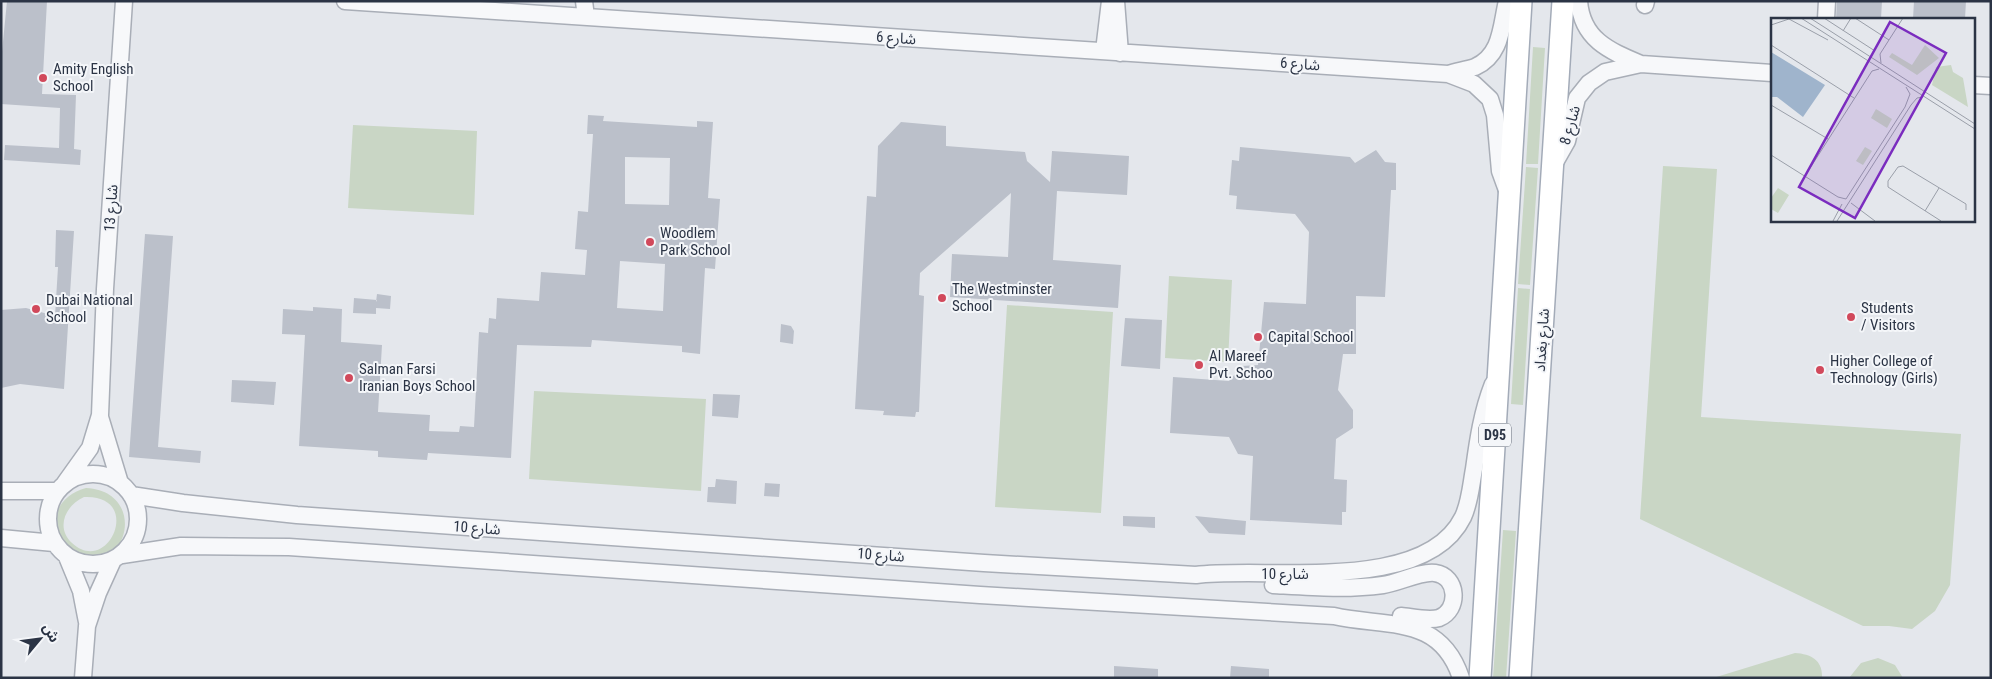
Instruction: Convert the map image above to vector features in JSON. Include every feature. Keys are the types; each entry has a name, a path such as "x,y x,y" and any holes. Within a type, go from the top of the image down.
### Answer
{"main road":[{"name":"D95","path":"1480,678 1521,1"},
{"name":"شارع بغداد","path":"1520,678 1563,1"}],"street":[{"name":"شارع 13","path":"61,487 90,448 100,415 105,289 124,1"},
{"name":"شارع 6","path":"344,1 585,9 1104,52 1448,74 1474,84 1490,99 1495,115 1498,166 1508,193"},
{"path":"1104,52 1110,1"},
{"path":"1116,1 1120,52"},
{"name":"شارع 6","path":"1448,74 1474,67 1492,53 1500,38 1507,1"},
{"name":"شارع 8","path":"1579,1 1585,24 1596,39 1609,51 1641,64"},
{"path":"1826,18 1827,1"},
{"name":"شارع 8","path":"1554,164 1567,141 1574,107 1582,90 1605,72 1641,64 1771,73"},
{"path":"1974,85 1991,86"},
{"name":"شارع 10","path":"126,489 183,503 306,516 984,563 1196,575 1220,573 1307,574 1350,571 1398,562 1435,548 1454,530 1467,507 1483,414 1499,371"},
{"name":"شارع 13","path":"100,415 126,489"},
{"path":"83,678 88,626 98,593 117,558 134,540 137,531 138,512 126,489 98,474 75,477 61,487 49,506 47,522 54,543 67,557 81,591 88,626"},
{"path":"1,491 61,487"},
{"path":"1,538 54,543"},
{"path":"67,557 82,564 98,565 117,558 181,546 289,547 970,594 1334,616 1364,622 1406,626 1429,634 1446,648 1461,678"},
{"path":"1196,575 1231,581 1334,587 1385,585 1435,573 1447,579 1454,590 1453,603 1450,609 1439,618 1358,614 1334,616"}],"green space":[{"path":"1533,47 1545,48 1538,164 1526,164"},
{"path":"353,125 477,131 474,215 348,208"},
{"path":"1663,166 1717,169 1701,417 1961,434 1950,585 1935,611 1912,629 1889,626 1863,626 1640,519"},
{"path":"1526,167 1538,168 1530,285 1518,284"},
{"path":"1169,276 1232,280 1228,362 1165,358"},
{"path":"1518,288 1530,289 1523,405 1511,404"},
{"path":"1007,305 1113,312 1101,513 995,507"},
{"path":"534,391 706,399 701,491 529,479"},
{"path":"86,488 105,492 117,502 124,515 125,529 120,542 112,553 99,559 83,558 72,554 63,547 58,538 55,529 57,511 68,497","holes":["84,497 102,500 113,508 116,519 114,532 108,543 98,550 86,551 72,543 67,537 64,530 65,517 72,505"]},
{"path":"1503,530 1516,531 1506,678 1493,678"},
{"path":"1795,653 1807,655 1815,659 1821,667 1822,678 1713,678"},
{"path":"1878,658 1895,665 1903,678 1849,678 1861,663"}],"building":[{"path":"7,1 47,1 42,94 76,95 74,149 81,150 80,165 4,160 5,145 59,148 60,108 1,104 1,62"},
{"path":"1837,1 1882,1 1881,18 1836,18"},
{"path":"1914,1 1966,1 1965,18 1913,18"},
{"path":"588,115 604,116 603,121 697,127 697,121 713,122 708,198 720,199 715,269 705,268 700,354 682,352 682,346 592,340 591,347 517,345 511,458 428,453 427,460 378,457 378,451 299,446 305,335 282,334 283,309 313,311 313,307 342,309 341,342 382,345 378,412 430,415 429,431 459,432 460,426 474,427 479,332 488,333 489,318 496,319 497,298 539,301 541,272 585,275 587,250 575,249 578,211 588,212 593,134 587,134","holes":["625,157 670,158 669,205 625,204","620,261 665,264 663,311 617,308"]},
{"path":"901,122 946,126 946,146 1025,152 1027,161 1050,182 1052,151 1129,156 1127,195 1057,191 1053,260 1121,265 1118,308 950,297 952,254 1008,257 1011,193 920,273 919,295 924,296 919,412 916,412 915,417 883,415 884,411 855,409 867,196 876,197 878,146"},
{"path":"1240,147 1350,157 1355,163 1376,150 1385,162 1396,163 1396,190 1391,190 1385,297 1356,296 1356,354 1343,354 1338,390 1353,410 1353,428 1336,439 1334,479 1347,480 1346,512 1342,512 1342,525 1250,520 1253,456 1238,454 1229,437 1170,433 1173,377 1229,381 1242,366 1258,365 1264,302 1306,304 1309,232 1295,214 1236,209 1237,196 1229,195 1232,160 1239,161"},
{"path":"56,230 74,231 64,389 20,384 1,388 1,310 26,308 55,316 58,267 55,267"},
{"path":"145,234 173,236 158,447 201,451 200,463 129,457"},
{"path":"377,294 391,296 390,309 376,308 376,314 353,313 354,298 376,300"},
{"path":"1125,318 1162,320 1160,369 1121,366"},
{"path":"781,324 791,326 794,331 793,344 780,342"},
{"path":"232,380 276,382 274,405 231,402"},
{"path":"713,394 740,395 738,418 712,416"},
{"path":"716,479 737,481 736,504 707,502 708,487 715,487"},
{"path":"765,483 780,484 779,497 764,496"},
{"path":"1123,516 1155,517 1155,528 1123,526"},
{"path":"1195,516 1246,521 1245,535 1209,533"},
{"path":"1114,666 1158,669 1158,678 1114,678"},
{"path":"1231,666 1269,669 1269,678 1230,678"}],"place":[{"name":"Amity English School","path":"43,78"},
{"name":"Woodlem Park School","path":"650,242"},
{"name":"The Westminster School","path":"942,298"},
{"name":"Dubai National School","path":"36,309"},
{"name":"Students / Visitors","path":"1851,317"},
{"name":"Capital School","path":"1258,337"},
{"name":"Al Mareef Pvt. Schoo","path":"1199,365"},
{"name":"Higher College of Technology (Girls)","path":"1820,370"},
{"name":"Salman Farsi Iranian Boys School","path":"349,378"}]}
